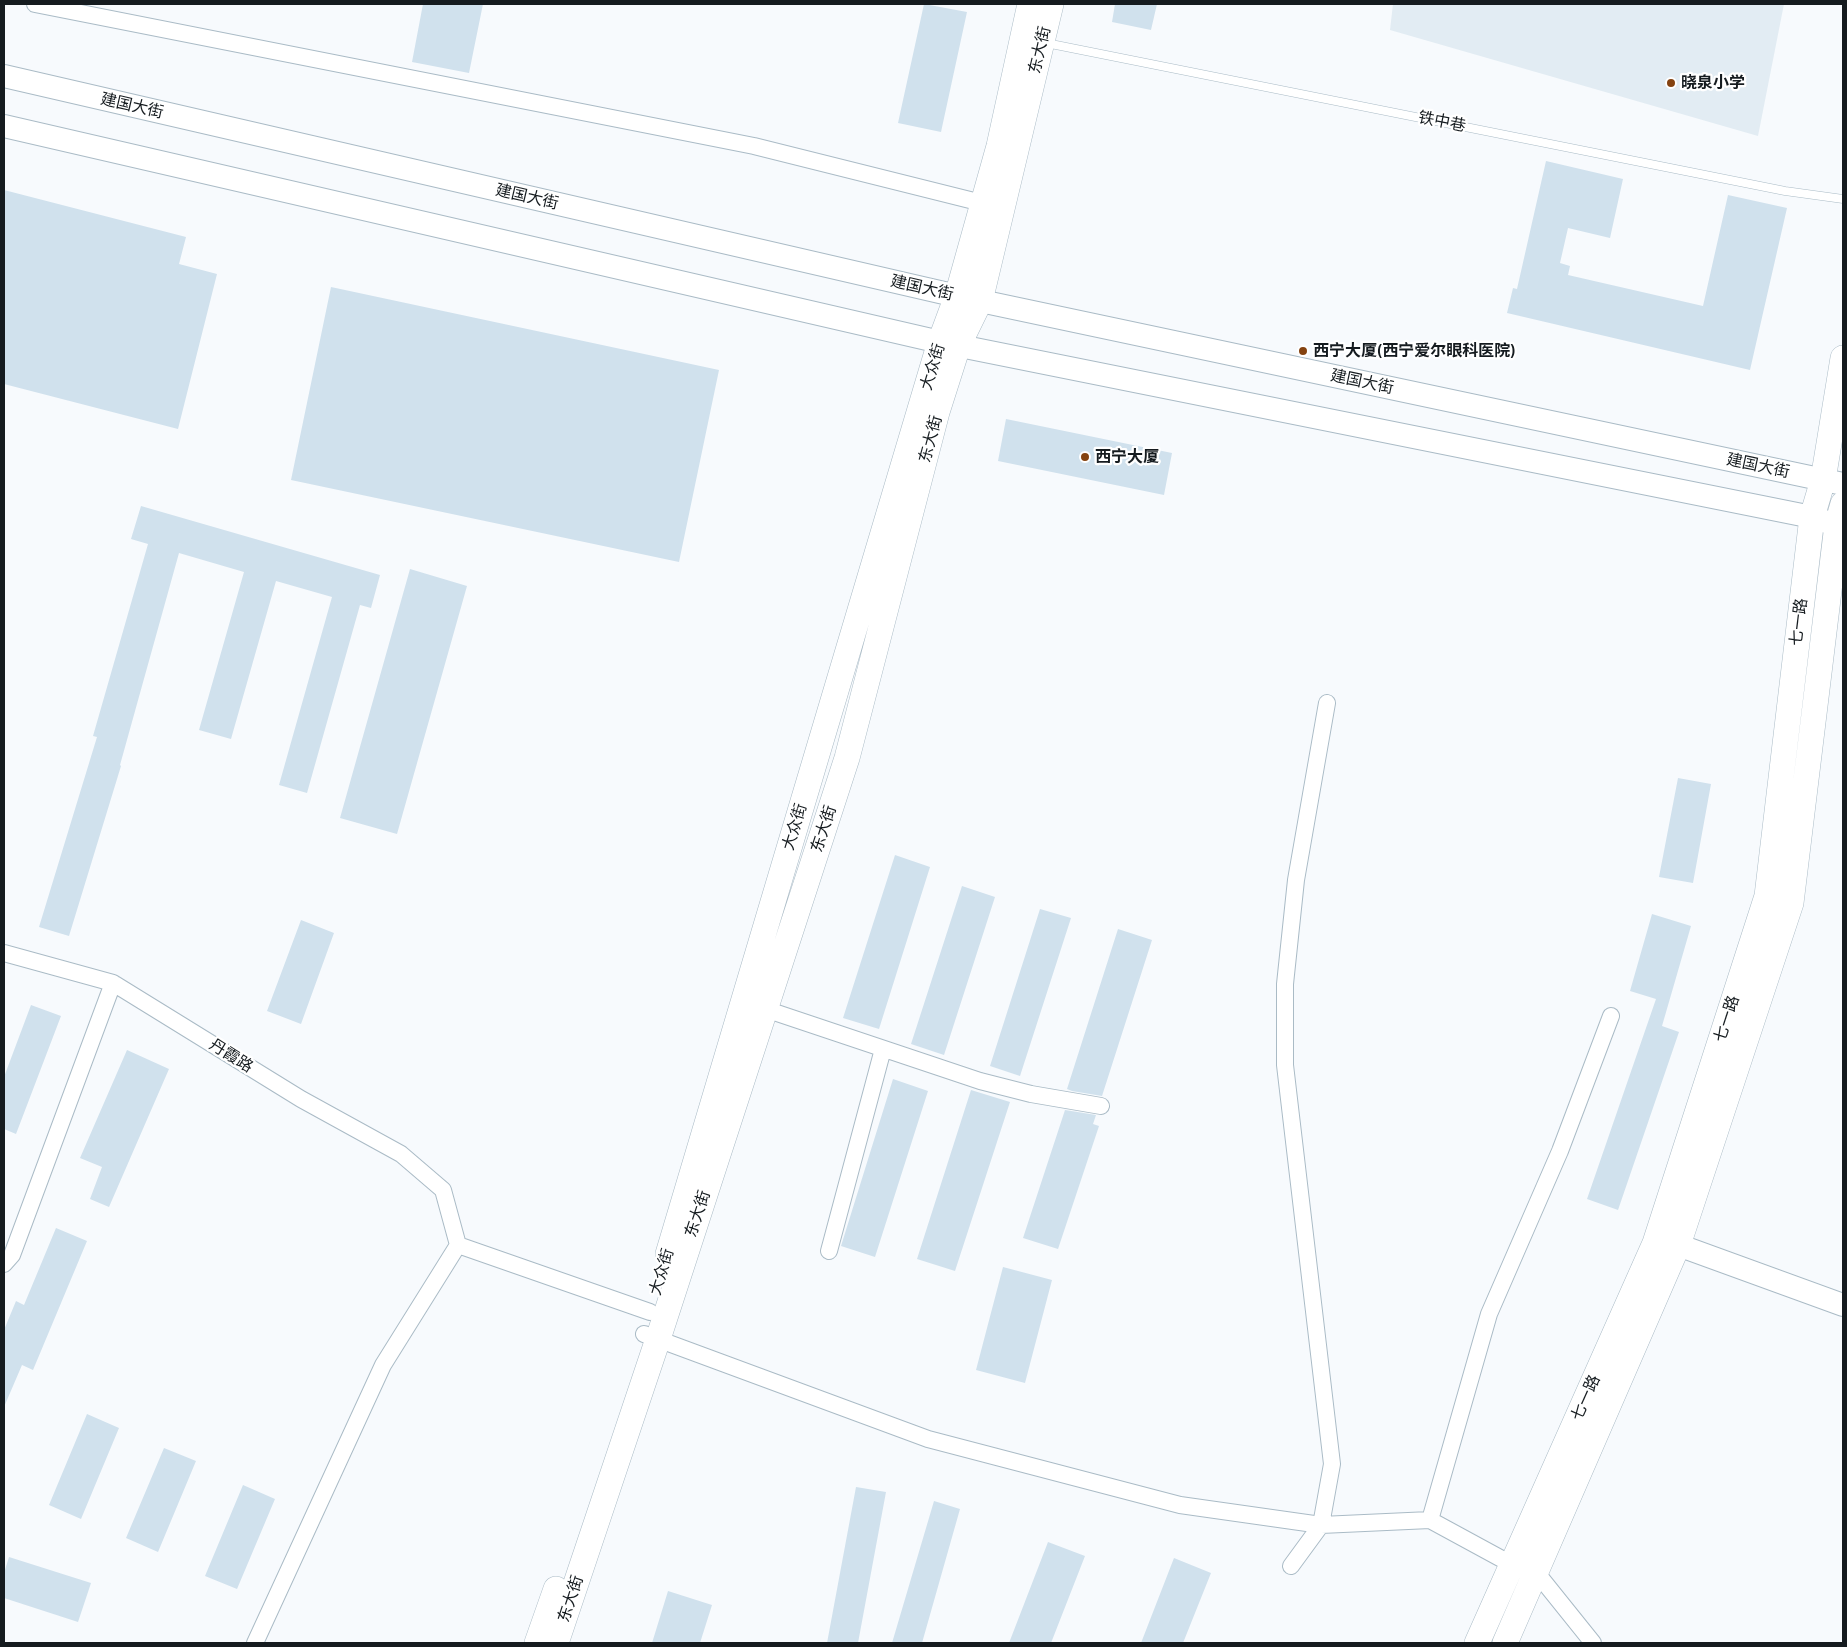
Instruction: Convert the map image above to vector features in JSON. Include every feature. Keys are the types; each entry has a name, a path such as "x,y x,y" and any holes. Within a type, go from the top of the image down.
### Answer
{"main road":[{"path":"968,298 982,203 999,146 1030,4"},
{"name":"东大街","path":"556,1643 651,1328 765,1010 847,758 938,412 949,344 968,298 1051,4"},
{"name":"大众街","path":"537,1643 651,1328 949,344"},
{"name":"七一路","path":"1477,1643 1655,1243 1767,896 1812,517 1833,482 1843,358"},
{"name":"七一路","path":"1505,1643 1678,1245 1791,903 1841,518"}],"street":[{"path":"35,4 754,146 982,203"},
{"name":"建国大街","path":"4,76 968,298 1833,482"},
{"path":"4,126 949,344 1812,517 1841,518"},
{"path":"1291,1566 1321,1525 1332,1464 1285,1065 1285,984 1296,880 1327,703"},
{"name":"丹霞路","path":"4,953 113,983 301,1099 401,1154 442,1190 458,1245"},
{"path":"4,1264 12,1255 113,983"},
{"path":"765,1010 980,1081 1031,1094 1101,1106"},
{"path":"1430,1520 1489,1314 1560,1151 1611,1016"},
{"path":"829,1251 883,1049"},
{"path":"255,1643 383,1365 458,1245 651,1328 928,1438 1180,1505 1321,1525 1430,1520 1511,1564 1536,1572 1594,1643"},
{"path":"1678,1245 1843,1305"}],"lane":[{"name":"铁中巷","path":"1041,42 1785,191 1843,199"}],"shaded area":[{"name":"晓泉小学","path":"1393,4 1784,4 1758,136 1390,30"}],"building":[{"path":"423,4 483,4 469,73 412,62"},
{"path":"924,4 967,12 941,132 898,123"},
{"path":"1115,4 1157,4 1151,30 1112,22"},
{"path":"1546,161 1623,179 1610,238 1568,228 1560,263 1570,266 1568,275 1703,306 1728,195 1787,208 1750,370 1507,313 1513,288 1517,289"},
{"path":"4,190 186,237 179,264 217,274 178,429 4,384"},
{"path":"331,287 719,370 679,562 291,480"},
{"name":"西宁大厦","path":"1006,419 1172,453 1164,495 998,461"},
{"path":"141,506 380,575 371,608 360,605 307,793 279,785 332,597 276,581 231,739 199,730 244,572 179,553 121,766 69,936 39,927 97,737 93,736 148,544 131,539"},
{"path":"410,569 467,586 397,834 340,818"},
{"path":"1678,778 1711,784 1693,883 1659,877"},
{"path":"895,855 930,867 879,1029 843,1018"},
{"path":"962,886 995,897 944,1055 911,1044"},
{"path":"1040,909 1071,918 1020,1076 990,1066"},
{"path":"1652,914 1691,926 1662,1026 1679,1032 1618,1210 1587,1199 1656,999 1630,991"},
{"path":"301,920 334,933 301,1024 267,1011"},
{"path":"1118,929 1152,940 1102,1096 1072,1091 1067,1089"},
{"path":"31,1005 61,1016 16,1134 4,1129 4,1077"},
{"path":"127,1050 169,1069 109,1207 90,1199 102,1167 80,1158"},
{"path":"893,1079 928,1091 875,1257 841,1246"},
{"path":"971,1090 1010,1102 955,1271 917,1259"},
{"path":"1065,1110 1096,1115 1093,1124 1099,1126 1058,1249 1023,1238"},
{"path":"56,1228 87,1241 33,1370 22,1365 4,1407 4,1330 16,1301 24,1305"},
{"path":"1003,1267 1052,1280 1025,1383 976,1370"},
{"path":"87,1414 119,1428 81,1519 49,1505"},
{"path":"164,1448 196,1461 158,1552 126,1538"},
{"path":"243,1485 275,1499 237,1589 205,1576"},
{"path":"856,1487 886,1492 858,1643 827,1643"},
{"path":"934,1501 960,1509 922,1643 892,1643"},
{"path":"1048,1542 1085,1556 1051,1643 1009,1643"},
{"path":"9,1557 91,1583 78,1622 4,1598 4,1573"},
{"path":"1174,1558 1211,1573 1183,1643 1141,1643"},
{"path":"668,1591 712,1605 700,1643 652,1643"}],"place":[{"name":"晓泉小学","path":"1671,83"},
{"name":"西宁大厦(西宁爱尔眼科医院)","path":"1303,351"},
{"name":"西宁大厦","path":"1085,457"}]}
